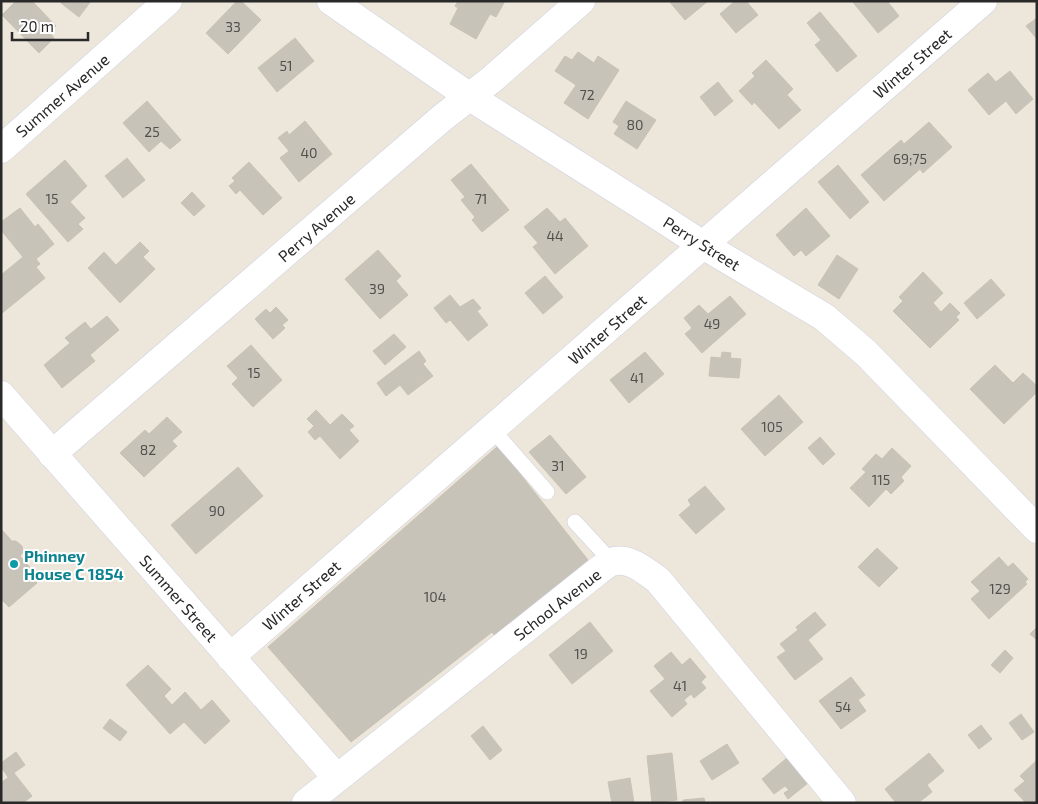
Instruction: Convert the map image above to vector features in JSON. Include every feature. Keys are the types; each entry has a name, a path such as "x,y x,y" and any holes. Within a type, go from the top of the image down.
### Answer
{"street":[{"name":"Summer Avenue","path":"1,149 168,1"},
{"name":"Perry Street","path":"331,1 470,97 703,245 787,294 831,323 866,353 1037,529"},
{"name":"Perry Avenue","path":"52,454 442,118 470,97 581,1"},
{"name":"Winter Street","path":"230,657 983,1"},
{"name":"Summer Street","path":"1,395 337,778"},
{"name":"School Avenue","path":"306,803 598,571 612,562 624,561 640,567 658,580 842,803"}],"lane":[{"path":"492,429 547,492"},
{"path":"575,522 612,562"}],"building":[{"path":"16,1 32,1 56,26 49,32 54,38 39,53 2,15"},
{"path":"62,1 91,1 79,17 61,3"},
{"path":"237,1 241,1 261,20 228,54 206,33"},
{"path":"458,1 505,1 496,17 490,14 476,39 450,24 458,8 455,6"},
{"path":"669,1 708,1 685,20"},
{"path":"735,1 746,1 758,15 736,33 720,14"},
{"path":"852,1 887,1 899,16 878,33"},
{"path":"820,12 857,56 837,72 815,45 821,40 807,23"},
{"path":"1037,18 1037,39 1026,26"},
{"path":"295,38 314,61 277,92 258,68"},
{"path":"578,52 594,63 598,56 619,70 588,119 564,103 576,85 555,71 565,56 572,60"},
{"path":"766,60 793,89 787,95 801,110 779,129 754,102 752,105 739,91 755,76 752,73"},
{"path":"1010,71 1033,99 1016,114 1006,101 989,115 968,90 988,73 996,82"},
{"path":"718,82 733,101 715,116 700,97"},
{"path":"147,101 181,140 170,149 161,141 149,152 123,123"},
{"path":"626,101 656,120 637,149 614,134 619,126 613,122"},
{"path":"305,121 332,154 299,182 280,158 289,151 278,138 287,131 289,135"},
{"path":"929,122 952,147 923,173 920,169 884,201 861,175 901,140 904,144"},
{"path":"127,158 145,180 123,198 105,176"},
{"path":"65,160 87,186 70,202 85,218 78,224 83,229 68,242 26,194"},
{"path":"249,162 282,198 263,215 240,190 236,194 229,186 235,181 232,178"},
{"path":"471,164 509,210 482,232 472,220 475,217 461,200 465,197 451,180"},
{"path":"838,165 869,202 850,219 818,182"},
{"path":"192,192 205,206 194,216 181,203"},
{"path":"20,208 35,227 38,224 54,244 36,259 40,264 36,267 45,278 1,314 1,275 23,257 1,230 1,222"},
{"path":"547,208 560,222 565,218 588,246 555,274 533,247 538,243 524,227"},
{"path":"806,208 830,236 806,256 801,250 794,256 776,235"},
{"path":"140,242 149,251 143,257 155,269 120,303 88,268 104,252 116,265"},
{"path":"378,250 401,276 396,281 408,295 380,319 345,279"},
{"path":"837,255 858,269 839,299 818,285"},
{"path":"923,272 943,293 933,303 941,312 950,303 960,313 956,317 959,320 930,348 893,311 903,301 899,297"},
{"path":"545,276 563,297 543,314 525,293"},
{"path":"991,279 1005,295 977,319 964,303"},
{"path":"450,295 460,307 473,299 481,308 477,311 488,325 468,341 450,320 446,323 434,308"},
{"path":"730,296 746,314 702,353 685,334 692,328 684,318 699,305 708,314"},
{"path":"276,307 288,320 282,325 285,328 273,339 255,319 266,309 270,313"},
{"path":"107,316 119,330 90,355 95,361 62,388 44,365 70,343 65,338 85,322 91,329"},
{"path":"394,334 406,347 385,365 373,351"},
{"path":"251,345 282,380 253,407 232,384 238,378 227,366"},
{"path":"419,351 426,361 423,364 433,376 408,395 400,385 386,396 377,383"},
{"path":"645,352 664,374 629,403 610,380"},
{"path":"722,352 731,353 730,358 741,359 739,378 709,376 711,357 721,358"},
{"path":"995,365 1013,383 1023,373 1037,386 1037,392 1004,424 970,389"},
{"path":"779,395 803,422 765,456 741,429"},
{"path":"316,410 330,425 342,414 354,426 349,430 359,441 340,459 320,436 315,440 308,432 314,426 307,419"},
{"path":"167,417 182,432 172,441 177,446 144,477 120,453 145,430 149,434"},
{"path":"550,435 586,477 566,494 529,452"},
{"path":"820,437 835,454 823,465 808,448"},
{"path":"498,446 588,560 495,636 492,632 351,742 268,647"},
{"path":"892,448 911,466 901,477 904,481 891,494 886,489 869,507 850,488 866,472 862,469 876,454 882,459"},
{"path":"238,467 263,496 196,554 171,525"},
{"path":"705,486 725,509 696,534 679,515 691,505 688,500"},
{"name":"Phinney House C 1854","path":"1,529 10,541 16,541 22,546 23,552 20,556 33,571 29,574 37,583 9,607 1,599"},
{"path":"877,548 898,568 879,587 858,567"},
{"path":"999,557 1008,567 1013,563 1028,579 1025,582 1027,584 989,619 971,599 980,591 971,582"},
{"path":"815,612 826,625 808,640 823,659 795,680 777,657 786,651 780,644 798,630 796,627"},
{"path":"590,622 613,651 572,684 549,655"},
{"path":"1037,627 1037,640 1030,634"},
{"path":"1005,650 1013,658 1000,673 991,665"},
{"path":"671,652 682,665 690,658 706,677 701,682 706,688 694,698 691,694 684,700 687,704 672,717 650,691 665,679 654,666"},
{"path":"148,665 171,689 164,696 172,705 185,692 201,710 212,700 230,721 205,744 184,722 170,734 126,685"},
{"path":"851,677 865,695 858,700 866,711 841,729 819,701"},
{"path":"1021,714 1034,732 1022,740 1009,723"},
{"path":"110,719 127,732 120,741 103,728"},
{"path":"981,725 992,739 979,749 968,735"},
{"path":"483,726 502,750 490,760 471,736"},
{"path":"727,744 739,763 712,780 700,761"},
{"path":"16,752 25,765 8,777 1,767 1,763"},
{"path":"672,753 677,800 652,803 647,756"},
{"path":"929,753 944,771 927,785 932,792 918,803 896,803 885,789"},
{"path":"788,757 808,783 788,799 784,793 789,790 785,786 774,794 762,779"},
{"path":"1037,760 1037,803 1026,803 1014,790 1025,781 1020,776"},
{"path":"14,773 32,796 23,803 1,803 1,783"},
{"path":"630,778 634,803 612,803 608,782"},
{"path":"704,798 705,803 683,803 683,800"}],"place":[{"name":"Phinney House C 1854","path":"14,564"}]}
